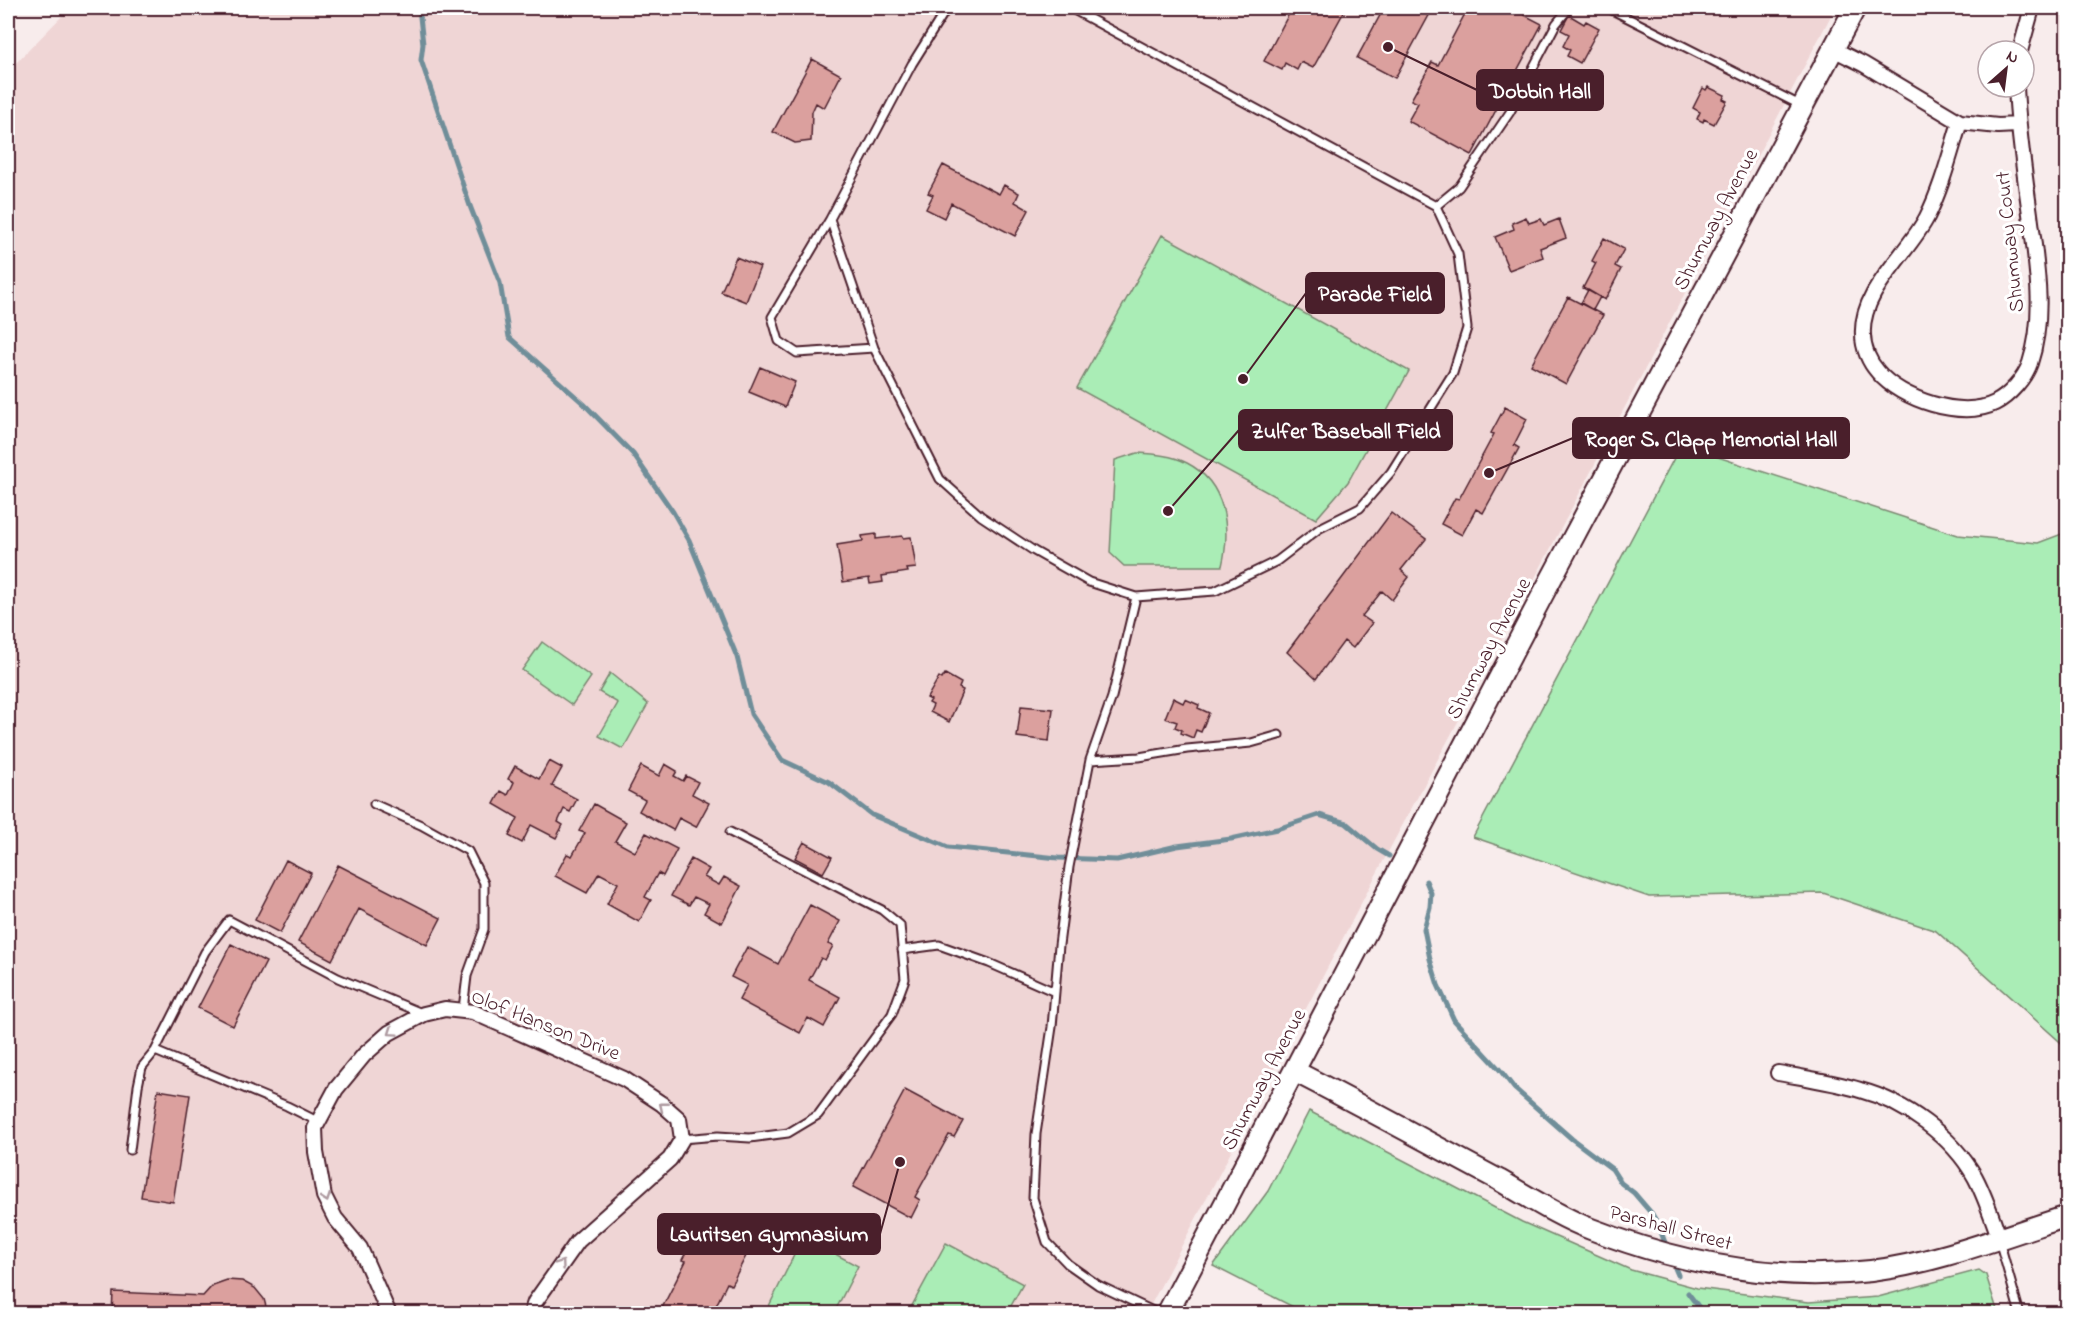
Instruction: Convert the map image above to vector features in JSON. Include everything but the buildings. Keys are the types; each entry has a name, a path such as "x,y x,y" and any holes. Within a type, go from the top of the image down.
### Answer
{"street":[{"name":"Shumway Avenue","path":"1167,1314 1530,619 1855,8"},
{"path":"2023,39 2032,8"},
{"path":"1833,49 1863,64 1960,122 1998,126 2017,125"},
{"name":"Shumway Court","path":"1960,122 1948,164 1926,218 1874,293 1865,313 1863,334 1868,356 1878,373 1896,388 1931,404 1951,408 1971,408 1994,404 2011,392 2030,363 2038,322 2037,277 2017,125 2016,99"},
{"name":"Olof Hanson Drive","path":"389,1314 360,1248 334,1218 324,1196 316,1152 315,1128 336,1089 364,1055 389,1033 424,1014 445,1009 463,1009 473,1012 624,1079 662,1104 679,1119 682,1139"},
{"name":"Parshall Street","path":"1294,1071 1588,1228 1644,1248 1699,1263 1757,1272 1818,1275 1873,1270 1930,1259 2067,1216"},
{"path":"1778,1073 1861,1090 1908,1110 1929,1124 1950,1145 1974,1175 1999,1237"},
{"path":"531,1314 535,1302 578,1240 670,1159 682,1139"}],"lane":[{"path":"874,348 797,353 779,341 772,317 830,219 912,64 947,8"},
{"path":"830,219 874,348 940,479 981,516 1089,582 1136,597 1215,591 1277,561 1320,528 1360,508 1390,472 1453,373 1467,328 1458,254 1436,206 1070,8"},
{"path":"1436,206 1460,187 1510,112 1556,24 1569,8"},
{"path":"1610,8 1802,106"},
{"path":"1136,597 1112,697 1090,760 1070,867 1059,945 1052,1028 1036,1134 1033,1198 1047,1242 1068,1264 1098,1285 1160,1314"},
{"path":"1090,760 1139,757 1251,742 1279,735"},
{"path":"374,804 421,825 468,851 484,883 484,929 467,976 463,1009"},
{"path":"682,1139 718,1136 750,1138 788,1133 818,1114 892,1014 905,979 900,925 882,910 730,832"},
{"path":"130,1150 142,1067 155,1051 205,952 229,920 338,978 424,1014"},
{"path":"902,950 939,945 989,963 1054,992"},
{"path":"155,1051 287,1106 319,1122"},
{"path":"1999,1237 2020,1314"}],"shaded area":[{"path":"70,8 1835,8 1146,1314 8,1313 8,71"}],"green space":[{"path":"1162,235 1409,371 1348,482 1316,519 1077,388"},
{"path":"1681,445 1958,535 2038,543 2067,532 2067,1048 1936,931 1823,893 1649,897 1473,837"},
{"path":"1137,453 1162,455 1181,460 1200,472 1210,482 1218,494 1225,522 1226,537 1222,566 1124,566 1110,553 1115,460"},
{"path":"542,642 591,677 572,705 522,670"},
{"path":"610,673 648,704 623,749 599,736 618,703 599,692"},
{"path":"1309,1111 1522,1222 1631,1270 1697,1288 1809,1302 1878,1297 1979,1270 1986,1275 1998,1313 1305,1313 1213,1266 1268,1191"},
{"path":"803,1237 858,1266 834,1313 770,1313 769,1306"},
{"path":"946,1243 1023,1284 1007,1313 908,1313"}],"waterway":[{"path":"419,8 423,44 421,60 470,206 500,283 509,337 584,404 633,454 673,512 689,540 737,657 751,714 782,760 829,782 872,815 948,847 1058,858 1117,860 1177,846 1231,839 1277,829 1319,815 1346,823 1389,856"},
{"path":"1426,881 1431,893 1424,929 1430,959 1438,985 1454,1020 1514,1088 1572,1139 1612,1169 1621,1183 1634,1193 1652,1214 1667,1248"},
{"path":"1675,1268 1678,1275"},
{"path":"1688,1293 1704,1314"}],"place":[{"name":"Dobbin Hall","path":"1388,47"},
{"name":"Parade Field","path":"1243,379"},
{"name":"Roger S. Clapp Memorial Hall","path":"1489,473"},
{"name":"Zulfer Baseball Field","path":"1168,511"},
{"name":"Lauritsen Gymnasium","path":"900,1162"}]}
